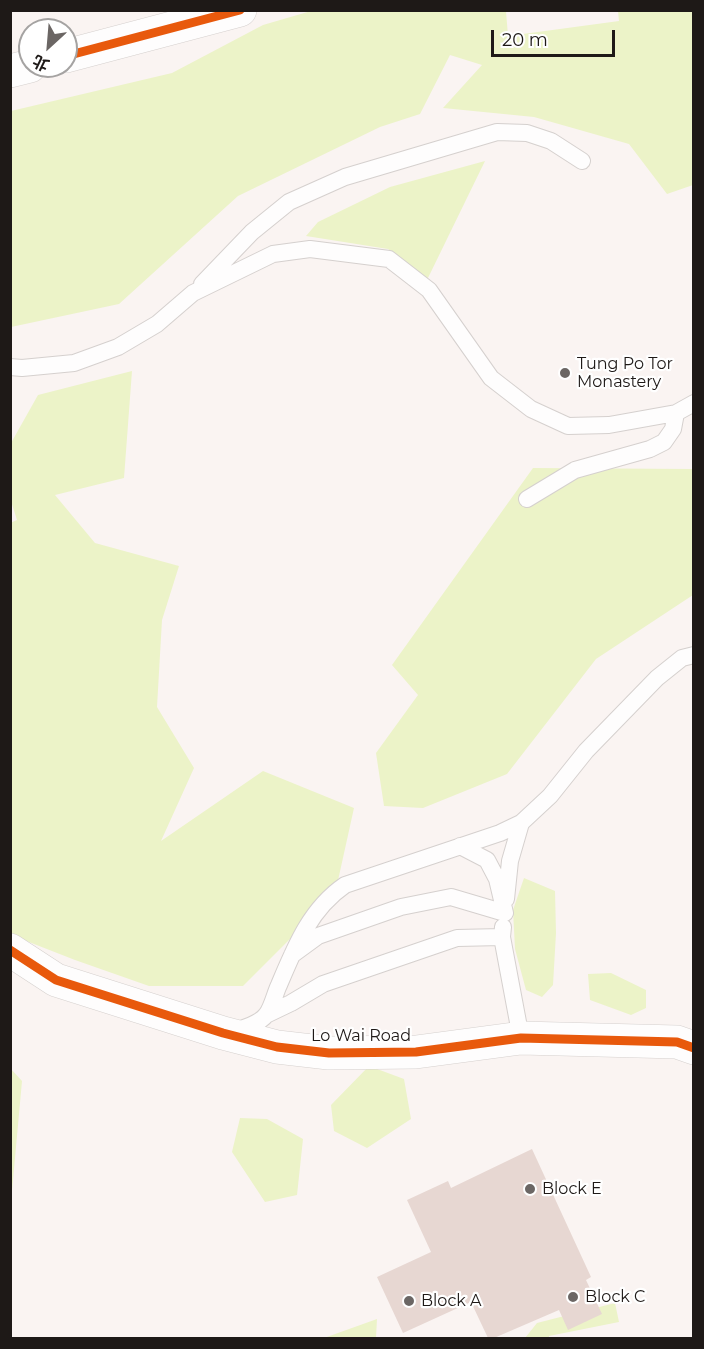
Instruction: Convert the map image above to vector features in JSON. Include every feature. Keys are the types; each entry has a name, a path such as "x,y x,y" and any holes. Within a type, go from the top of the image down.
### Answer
{"street":[{"path":"78,53 240,10"},
{"name":"Lo Wai Road","path":"10,950 56,980 223,1033 277,1047 329,1053 416,1052 521,1038 677,1042 693,1048"}],"lane":[{"path":"10,367 74,363 118,347 157,324 193,293 252,232 289,202 345,177 497,132 527,133 551,141 582,161"},
{"path":"193,293 273,254 309,249 389,260 429,290 491,378 531,409 568,426 609,425 676,412 693,403"},
{"path":"527,499 575,470 650,449 664,442 673,429 676,412"},
{"path":"266,1015 300,937 315,913 336,891 345,885 521,823 550,796 586,751 657,678 682,658 693,656"},
{"path":"521,823 510,861 502,937 521,1038"},
{"path":"460,846 487,860 497,879 505,913"},
{"path":"291,956 318,936 401,907 451,897 505,913"},
{"path":"223,1033 243,1029 323,984 457,938 502,937"}],"green space":[{"path":"311,11 506,11 508,36 619,21 618,11 693,11 693,185 667,194 629,144 534,117 443,108 482,65 450,55 420,114 380,127 238,196 119,304 11,327 11,111 172,73 263,25"},
{"path":"485,161 427,280 388,249 306,236 318,222 390,187"},
{"path":"132,371 124,478 55,495 95,543 179,566 162,620 157,707 194,768 161,841 263,771 354,808 335,894 243,986 149,986 11,935 10,523 17,520 11,501 11,443 38,395"},
{"path":"533,468 693,469 693,595 596,659 507,774 423,808 384,806 376,753 418,695 392,665"},
{"path":"524,878 555,891 556,933 553,985 542,997 526,990 515,949 513,910"},
{"path":"611,973 646,990 646,1008 631,1015 590,1000 588,974"},
{"path":"369,1066 404,1079 411,1119 367,1148 334,1131 331,1105"},
{"path":"11,1069 22,1081 11,1202"},
{"path":"240,1118 267,1119 303,1139 297,1195 265,1202 232,1152"},
{"path":"615,1303 619,1322 549,1336 549,1338 525,1338 537,1323"},
{"path":"377,1319 376,1338 324,1338"}],"building":[{"path":"532,1149 591,1277 586,1280 602,1314 568,1330 559,1310 494,1338 488,1338 471,1302 403,1333 377,1277 431,1252 407,1200 448,1181 451,1188"}],"cycle path":[{"path":"78,53 240,10"},
{"path":"10,950 56,980 223,1033 277,1047 329,1053 416,1052 521,1038 677,1042 694,1048"}],"place":[{"name":"Tung Po Tor Monastery","path":"565,373"},
{"name":"Block E","path":"530,1189"},
{"name":"Block C","path":"573,1297"},
{"name":"Block A","path":"409,1301"}]}
